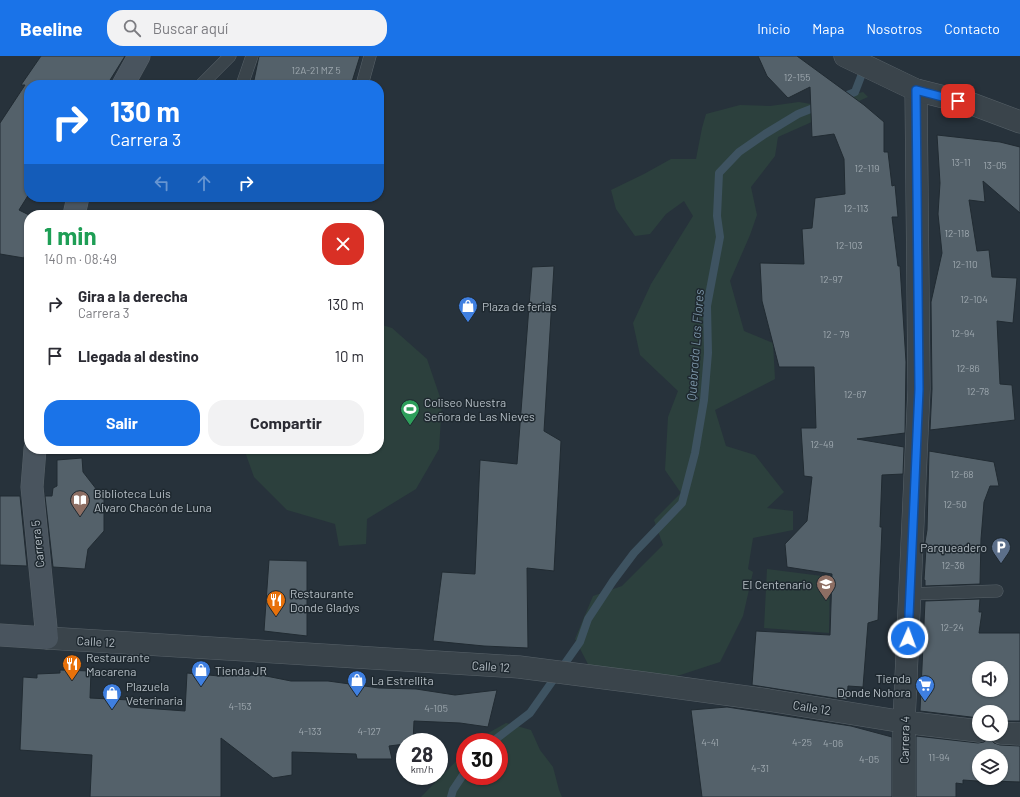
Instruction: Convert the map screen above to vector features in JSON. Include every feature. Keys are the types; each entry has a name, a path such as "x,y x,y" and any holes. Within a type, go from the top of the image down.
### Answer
{"main road":[{"path":"125,80 139,56"},
{"name":"Carrera 5","path":"35,454 32,487 47,638"},
{"name":"Calle 12","path":"0,635 47,638"}],"street":[{"path":"845,56 916,90 972,104 1020,122"},
{"name":"Carrera 4","path":"904,797 904,722 919,389 916,90"},
{"name":"Calle 12","path":"47,638 519,667 768,700 904,722 972,730"},
{"path":"1008,733 1020,734"}],"lane":[{"path":"206,80 230,56"},
{"path":"244,80 252,56"},
{"path":"363,80 370,56"},
{"path":"909,594 997,591"}],"green space":[{"path":"863,92 868,97 778,137 775,156 751,187 757,215 730,281 744,331 773,343 775,379 715,410 726,446 755,455 784,492 767,508 793,511 793,530 753,538 748,569 753,572 743,616 720,662 668,679 590,668 575,639 593,596 622,586 663,545 654,520 681,493 665,470 668,417 678,391 640,355 633,323 651,284 693,216 684,201 666,214 650,234 635,236 616,209 611,190 671,159 696,159 706,114 740,105 770,106 799,102 811,104"},
{"name":"Coliseo Nuestra Señora de Las Nieves","path":"384,326 392,328 427,359 442,403 439,449 416,489 367,519 366,544 339,546 335,524 287,510 254,477 246,454 384,454"},
{"path":"767,569 830,577 829,633 764,628"},
{"path":"506,723 531,730 540,750 553,767 562,797 421,797 433,785 448,785 448,769 456,761 456,785 508,785 508,733 488,733"}],"building":[{"path":"41,56 125,56 110,80 24,80"},
{"path":"259,56 360,56 353,80 254,80"},
{"path":"758,56 797,56 864,105 884,122 884,152 888,152 892,186 895,185 898,217 892,217 898,266 900,266 906,362 905,433 857,439 904,447 903,474 882,475 880,527 882,527 878,620 868,623 863,687 848,686 847,700 752,685 756,631 830,635 832,574 787,567 785,544 807,521 812,477 804,476 801,428 816,428 814,367 779,367 762,301 760,263 804,264 802,229 812,228 815,198 845,194 844,159 834,134 812,137 810,87 788,98 767,76"},
{"path":"24,87 24,202 19,210 24,212 24,258 0,254 0,123"},
{"path":"937,135 1000,142 1020,147 1020,213 983,181 985,202 969,200 977,251 989,250 992,277 1017,278 1013,323 997,321 1000,384 1012,385 1015,420 930,430 932,389 931,302 942,253 938,214 940,183"},
{"path":"554,266 544,431 561,441 554,571 527,568 528,648 484,646 433,641 442,572 475,574 480,460 517,464 532,267"},
{"path":"929,451 994,462 999,486 990,486 984,502 980,584 925,586 926,548 924,548 927,530"},
{"name":"Biblioteca Luis Alvaro Chacón de Luna","path":"82,458 83,472 104,499 104,531 88,549 85,569 53,567 45,496 52,496 53,488 57,486 57,460"},
{"path":"0,496 20,496 27,566 0,565"},
{"path":"269,560 307,561 307,636 264,631"},
{"path":"980,599 979,612 982,612 979,633 1020,633 1020,721 1008,721 1008,705 972,705 972,717 920,711 925,601"},
{"path":"60,670 91,671 90,698 130,700 130,707 185,711 187,673 219,676 261,675 291,681 328,681 379,688 416,689 455,695 497,690 488,727 460,723 414,721 413,733 396,733 396,745 389,746 392,759 357,759 356,754 292,752 292,775 273,778 221,738 221,797 90,797 92,755 20,750 23,677 37,678 37,674 60,673"},
{"path":"727,707 851,726 892,737 892,797 702,797 691,710"},
{"path":"916,736 978,743 993,741 1000,745 1020,746 1020,782 1008,782 1008,749 972,749 972,781 963,780 963,784 956,783 956,797 916,797"}],"waterway":[{"name":"Quebrada Las Flores","path":"840,98 855,92 865,66"},
{"name":"Quebrada Las Flores","path":"504,733 530,713 580,642 588,619 613,581 634,553 682,503 695,453 704,400 708,353 707,306 720,237 717,216 719,173 739,152 765,134 798,114 821,105"},
{"name":"Quebrada Las Flores","path":"451,797 456,785"}],"place":[{"name":"Plaza de ferias","path":"468,323"},
{"name":"Coliseo Nuestra Señora de Las Nieves","path":"410,426"},
{"name":"Biblioteca Luis Alvaro Chacón de Luna","path":"80,517"},
{"name":"Parqueadero","path":"1001,564"},
{"name":"El Centenario","path":"826,601"},
{"name":"Restaurante Donde Gladys","path":"276,617"},
{"name":"Restaurante Macarena","path":"72,681"},
{"name":"Tienda JR","path":"201,687"},
{"name":"La Estrellita","path":"357,697"},
{"name":"Tienda Donde Nohora","path":"925,702"},
{"name":"Plazuela Veterinaria","path":"112,710"}],"route":[{"path":"908,638 919,389 916,90 958,101"}]}
